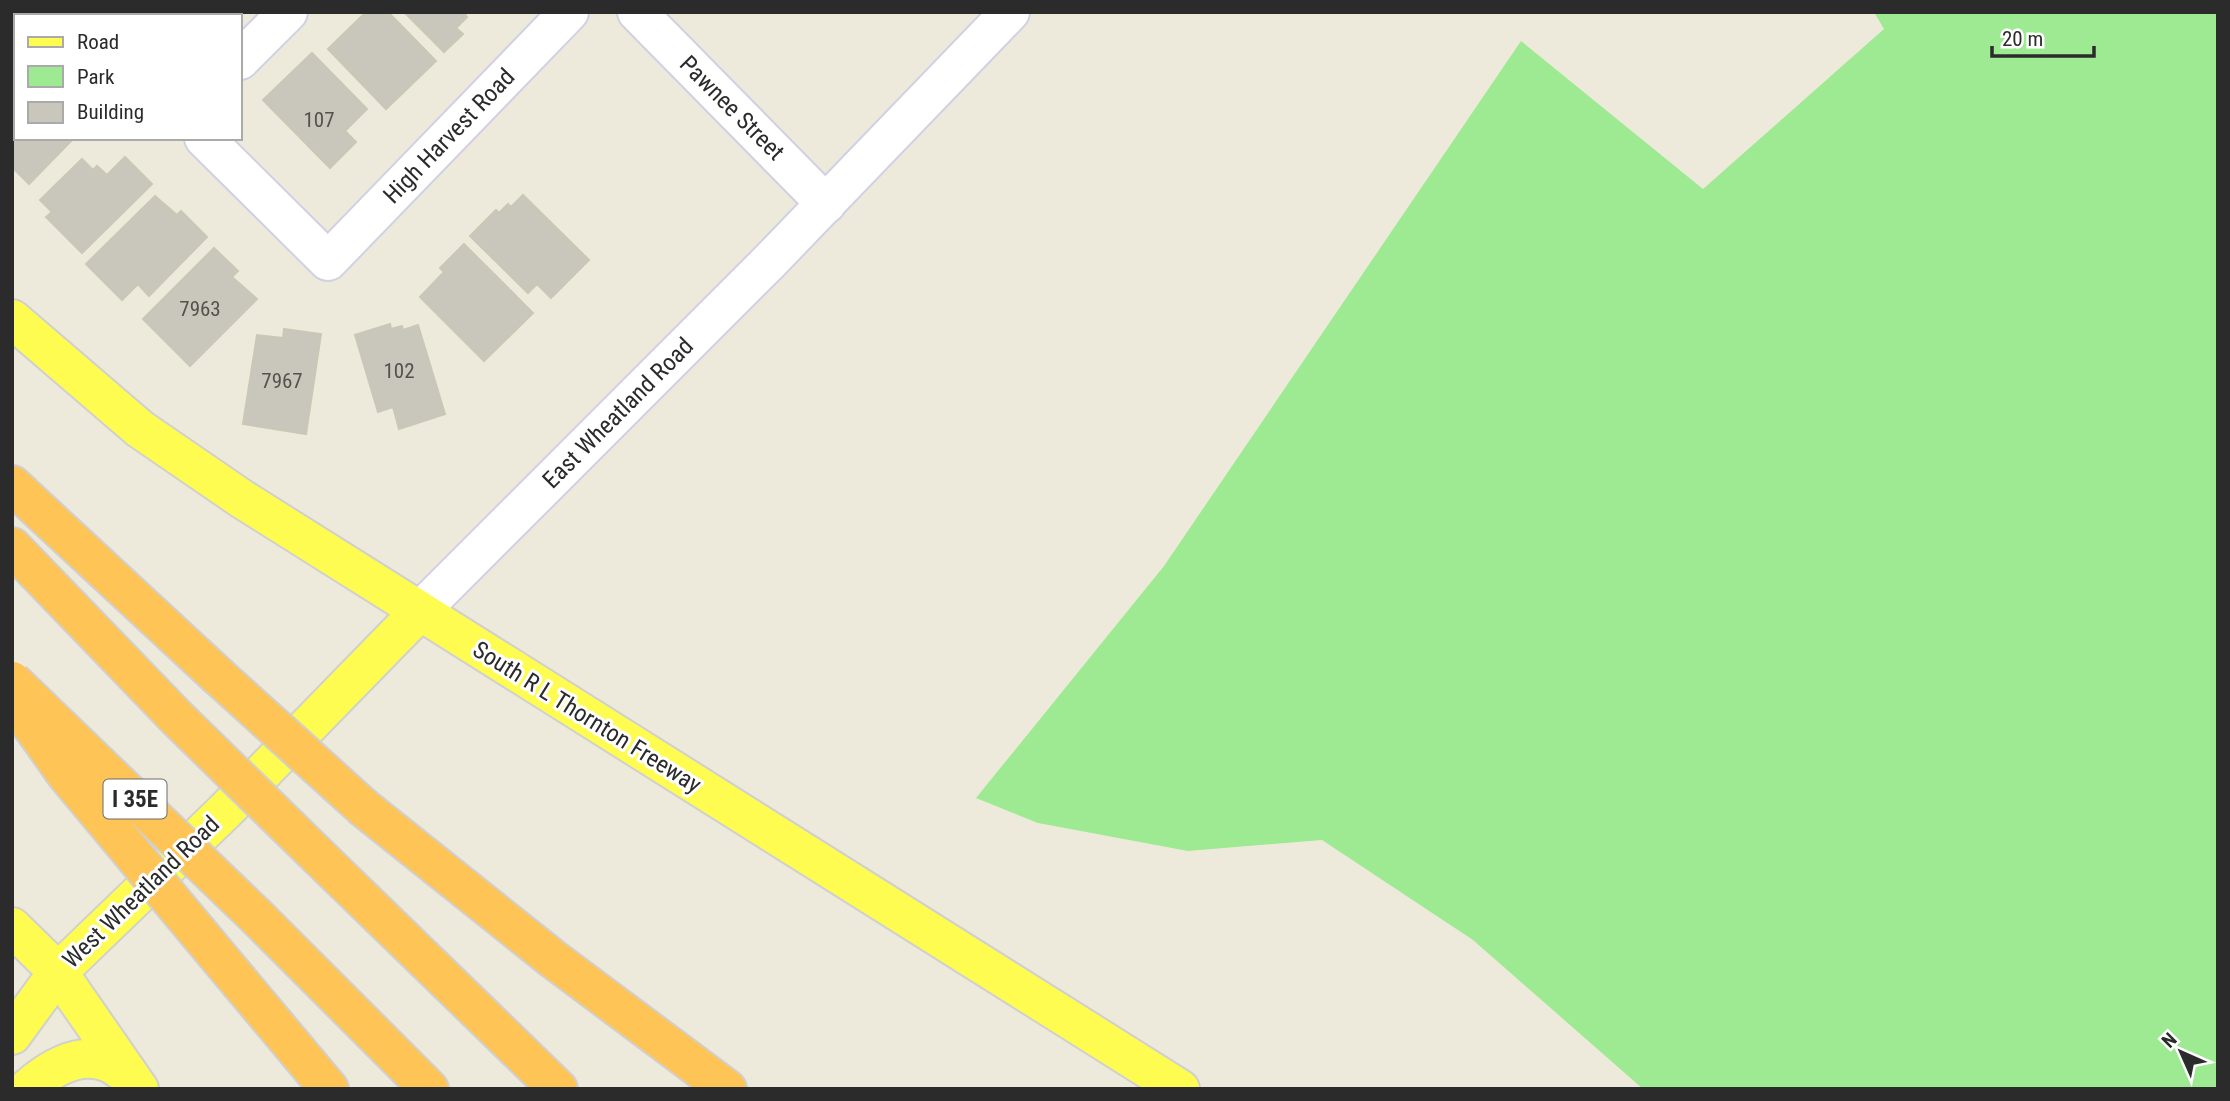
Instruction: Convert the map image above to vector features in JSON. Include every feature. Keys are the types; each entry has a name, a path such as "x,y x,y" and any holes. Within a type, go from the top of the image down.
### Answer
{"highway":[{"path":"12,485 365,808 553,959 727,1089"},
{"path":"12,547 176,717 558,1089"},
{"name":"I 35E","path":"12,681 258,918 429,1089"},
{"path":"12,697 66,774 329,1089"}],"main road":[{"name":"South R L Thornton Freeway","path":"12,319 140,429 242,499 1180,1089"},
{"name":"East Wheatland Road","path":"225,811 419,611"},
{"name":"West Wheatland Road","path":"12,1035 58,972 225,811"},
{"path":"12,927 58,972 135,1083"},
{"name":"West Wheatland Road","path":"12,1000 58,972"},
{"path":"27,1089 42,1075 64,1063 87,1059 106,1061 135,1083"}],"street":[{"path":"242,58 288,12"},
{"name":"High Harvest Road","path":"206,140 328,261 569,12"},
{"name":"Pawnee Street","path":"637,12 826,204"},
{"name":"East Wheatland Road","path":"419,611 826,204 1010,12"}],"green space":[{"path":"1874,12 2218,12 2218,1089 1643,1089 1473,940 1322,840 1188,851 1038,823 976,798 1164,566 1521,41 1703,189 1884,29"}],"building":[{"path":"179,12 238,14 180,14"},
{"path":"366,12 388,12 436,61 386,109 328,49"},
{"path":"404,12 464,12 467,17 456,28 463,34 444,52"},
{"path":"14,43 12,101 12,45"},
{"path":"312,53 367,109 345,131 356,142 330,168 263,100"},
{"path":"14,126 14,140 72,140 29,184 12,167"},
{"path":"125,157 152,184 82,253 46,217 52,212 40,200 82,159 93,170 97,166 107,175"},
{"path":"523,195 589,260 551,298 537,284 528,293 470,236 496,210 499,213 508,204 511,207"},
{"path":"155,196 177,215 181,211 207,237 149,296 138,284 122,300 86,264"},
{"path":"464,244 533,313 484,361 420,297 444,272 440,268"},
{"path":"214,248 238,271 232,277 257,299 190,366 143,319"},
{"path":"390,324 391,329 402,326 403,330 418,325 445,414 399,429 393,407 378,412 355,335"},
{"path":"284,329 321,334 306,434 243,424 257,335 283,338"}]}
